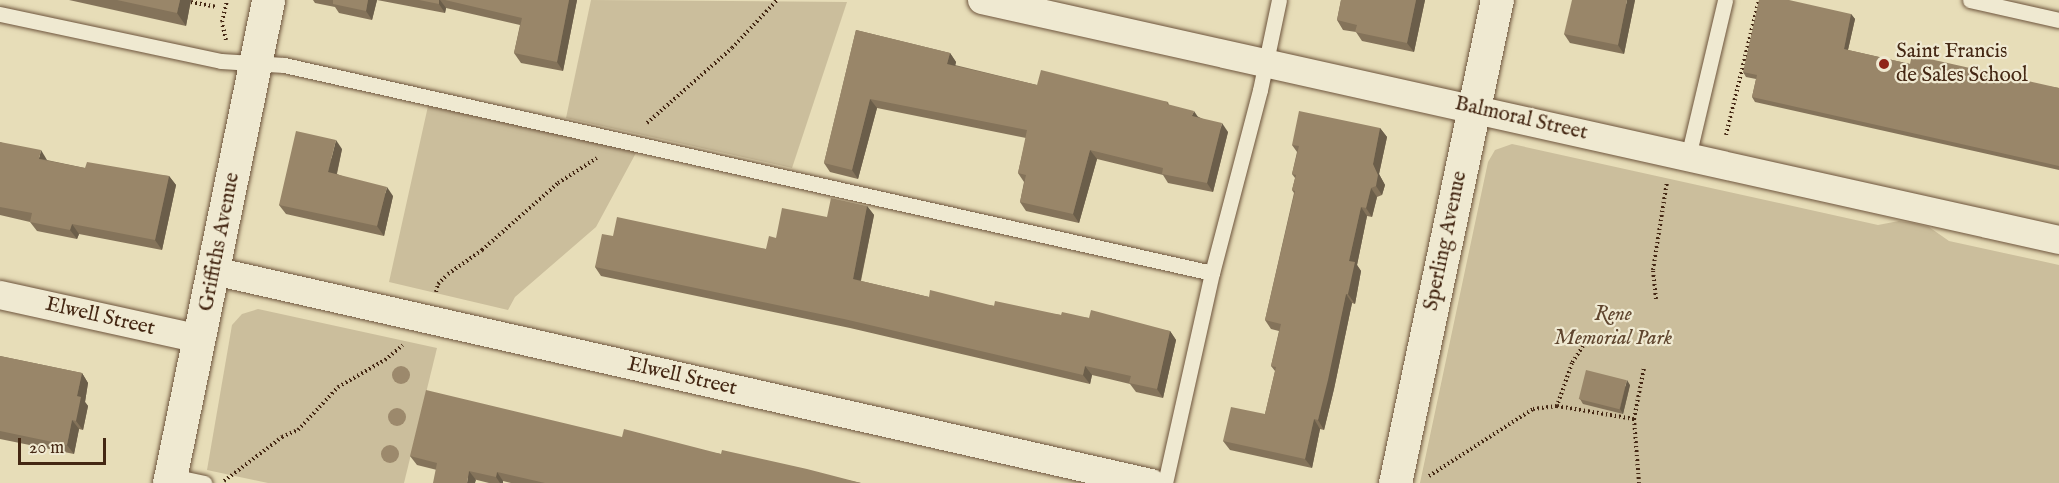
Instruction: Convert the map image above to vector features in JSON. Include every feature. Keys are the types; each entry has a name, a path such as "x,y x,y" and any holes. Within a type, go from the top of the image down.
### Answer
{"street":[{"name":"Griffiths Avenue","path":"170,479 268,0"},
{"name":"Balmoral Street","path":"982,0 2059,240"},
{"name":"Sperling Avenue","path":"1395,483 1497,0"},
{"name":"Elwell Street","path":"214,272 1151,483"},
{"name":"Elwell Street","path":"0,295 200,339"}],"lane":[{"path":"1165,483 1212,273 1266,64 1279,0"},
{"path":"1688,157 1725,0"},
{"path":"1970,0 2059,20"},
{"path":"0,14 220,61 255,65 284,65 1212,273"},
{"path":"170,479 204,483"}],"path":[{"path":"1726,135 1759,0"},
{"path":"190,2 216,7"},
{"path":"1656,299 1653,270 1667,181"},
{"path":"222,483 282,437 298,430 338,387 385,360 410,339"},
{"path":"1557,406 1572,363 1583,346"},
{"path":"1639,483 1634,419 1644,368"},
{"path":"1429,476 1533,409 1557,406 1634,419"}],"green space":[{"path":"591,0 847,2 792,168 566,118"},
{"path":"428,106 637,151 596,227 515,297 508,310 389,282"},
{"name":"Rene Memorial Park","path":"1512,144 1878,225 1899,221 1913,223 1929,227 1949,241 2059,265 2059,483 1420,483 1488,162 1495,150"},
{"path":"258,309 437,348 404,483 268,483 207,470 232,325 242,314"}],"building":[{"path":"117,0 180,0 177,13"},
{"path":"333,0 368,0 366,11 333,4"},
{"path":"419,0 439,0 439,4"},
{"path":"445,0 569,0 557,62 514,53 522,18"},
{"path":"1341,0 1416,0 1407,43 1355,32 1357,25 1337,20"},
{"path":"1572,0 1627,0 1618,45 1564,34"},
{"path":"1759,0 1789,0 1851,14 1844,49 1910,64 1912,55 2059,88 2059,166 1752,97 1757,75 1743,72"},
{"path":"856,30 950,53 947,64 1037,85 1041,70 1168,102 1167,104 1194,111 1192,116 1222,123 1207,183 1162,174 1163,168 1090,150 1073,214 1020,202 1026,175 1018,173 1027,130 870,99 852,170 824,163"},
{"path":"1299,111 1380,128 1373,164 1378,175 1376,186 1371,188 1366,208 1361,207 1349,261 1355,262 1348,294 1346,294 1318,420 1314,419 1305,459 1223,441 1231,407 1265,414 1276,367 1271,366 1281,324 1265,320 1295,191 1292,190 1296,175 1292,174 1299,146 1292,145"},
{"path":"296,131 336,140 328,172 387,187 377,226 279,205"},
{"path":"0,142 41,150 39,159 85,168 87,162 169,176 155,240 72,224 70,230 30,222 32,213 0,207"},
{"path":"831,198 867,206 853,279 929,297 930,290 994,306 995,301 1061,315 1062,312 1089,318 1091,310 1170,331 1157,389 1129,383 1131,376 1085,366 1083,375 844,319 595,267 602,234 613,236 617,217 766,249 769,236 776,238 782,208 827,217"},
{"path":"0,356 82,373 77,396 81,397 76,421 72,420 67,445 0,431"},
{"path":"1586,370 1627,380 1619,409 1579,399"},
{"path":"426,390 622,437 624,429 721,454 722,450 861,483 545,483 497,472 496,477 469,471 467,483 433,483 437,463 410,456"}],"place":[{"name":"Saint Francis de Sales School","path":"1884,64"}]}
